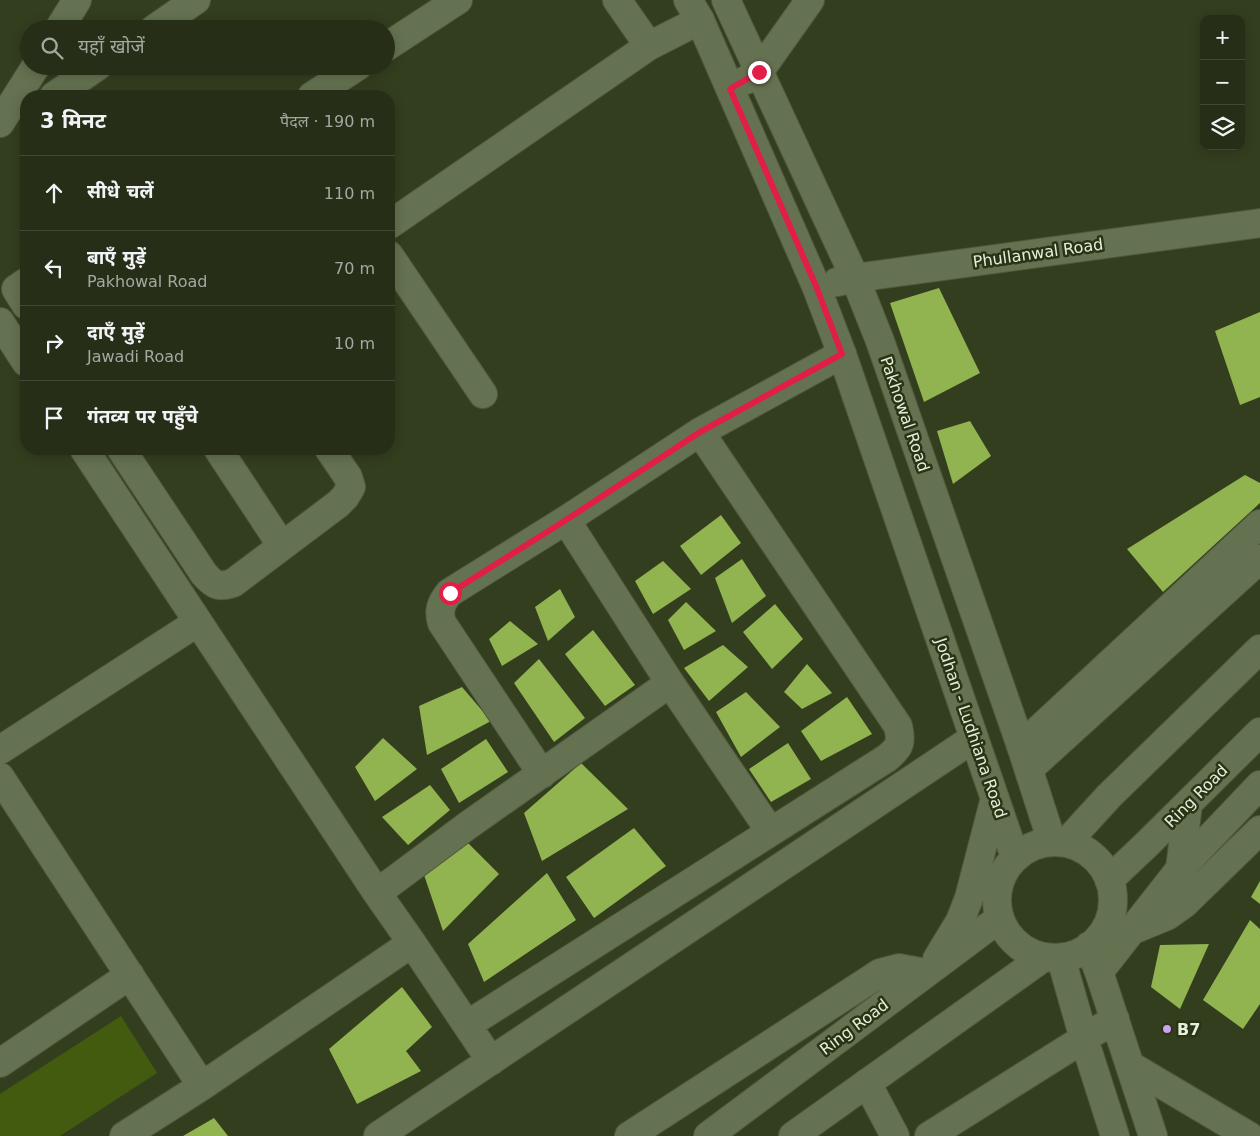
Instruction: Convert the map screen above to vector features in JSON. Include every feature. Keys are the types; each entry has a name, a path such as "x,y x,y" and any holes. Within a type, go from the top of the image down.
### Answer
{"street":[{"path":"65,20 77,0"},
{"path":"167,20 196,0"},
{"path":"395,41 458,0"},
{"path":"617,0 649,46"},
{"name":"Pakhowal Road","path":"726,0 855,278 880,341 1025,757 1059,842"},
{"path":"730,89 759,72 810,0"},
{"path":"395,221 649,46 694,10 816,286 842,354 700,432 450,593 442,602 439,614 442,623 542,774"},
{"path":"21,90 30,75"},
{"path":"63,90 85,75"},
{"path":"321,90 344,75"},
{"path":"0,123 20,91"},
{"path":"0,133 20,119"},
{"name":"Phullanwal Road","path":"816,286 855,278 1260,223"},
{"path":"395,264 483,394"},
{"path":"0,322 20,353"},
{"name":"Jodhan - Ludhiana Road","path":"842,354 1015,857"},
{"path":"467,1025 887,758 896,750 902,739 898,726 700,432"},
{"path":"88,455 491,1061"},
{"path":"125,455 204,574 212,582 222,586 233,583 345,497 351,487 348,477 334,455"},
{"path":"222,455 282,546"},
{"path":"566,520 670,683 770,831"},
{"path":"1025,757 1260,524"},
{"path":"1025,757 1260,559"},
{"path":"0,750 198,622"},
{"path":"1059,842 1260,649"},
{"path":"377,892 670,683"},
{"name":"Ring Road","path":"1109,880 1260,732"},
{"path":"378,1136 974,738"},
{"path":"0,777 202,1086"},
{"path":"1099,972 1180,869 1260,785"},
{"path":"629,1136 880,972 899,968 928,971 960,921 969,898 995,798"},
{"path":"1180,869 1188,804"},
{"path":"1132,930 1167,916 1184,904 1260,830"},
{"path":"1059,842 1085,850 1100,862 1109,880 1113,896 1111,914 1104,930 1089,946 1078,953 1052,957 1025,950 1010,936 1000,918 997,896 1002,875 1015,857 1032,846 1059,842"},
{"name":"Ring Road","path":"708,1136 1000,918"},
{"path":"124,1136 202,1086 412,943"},
{"path":"1089,946 1153,1136"},
{"path":"1052,957 1084,1039 1115,1136"},
{"path":"793,1136 867,1083 1052,957"},
{"path":"0,1063 130,975"},
{"path":"929,1136 1114,1019"},
{"path":"1130,1066 1249,1136"},
{"path":"867,1083 895,1136"}],"green space":[{"path":"121,1016 157,1073 60,1136 0,1136 0,1094"}],"building":[{"path":"939,288 980,373 924,402 890,303"},
{"path":"1260,312 1260,397 1240,405 1215,331"},
{"path":"970,421 991,456 953,484 937,431"},
{"path":"1245,475 1260,483 1260,503 1163,592 1127,549"},
{"path":"721,515 741,543 701,575 680,546"},
{"path":"742,559 766,596 732,623 715,578"},
{"path":"663,561 691,589 653,614 635,581"},
{"path":"560,589 575,617 548,641 535,607"},
{"path":"686,602 716,631 684,650 668,620"},
{"path":"775,604 803,639 772,669 743,632"},
{"path":"510,621 538,644 502,666 489,639"},
{"path":"593,630 635,685 605,706 565,654"},
{"path":"723,645 748,667 709,701 684,668"},
{"path":"539,659 585,718 554,742 514,683"},
{"path":"807,664 832,693 802,709 784,692"},
{"path":"462,687 491,721 427,755 419,706"},
{"path":"746,692 780,727 741,757 716,712"},
{"path":"847,697 872,734 821,761 801,731"},
{"path":"383,738 417,769 375,801 355,767"},
{"path":"486,739 508,772 459,803 441,769"},
{"path":"788,743 811,779 771,802 749,769"},
{"path":"581,763 628,809 542,861 524,813"},
{"path":"430,785 450,810 408,845 382,817"},
{"path":"634,828 666,866 594,918 566,877"},
{"path":"467,842 499,874 443,931 422,869"},
{"path":"547,873 576,920 484,982 468,944"},
{"path":"1260,881 1260,904 1251,897"},
{"path":"1250,920 1260,929 1260,1004 1243,1029 1203,1000"},
{"path":"1209,944 1180,1009 1151,987 1160,945"},
{"path":"402,987 432,1027 406,1051 421,1071 357,1104 329,1049"},
{"path":"214,1118 228,1136 183,1136"}],"place":[{"name":"B7","path":"1167,1029"}],"route":[{"path":"450,593 700,432 842,354 816,286 730,89 759,72"}]}
